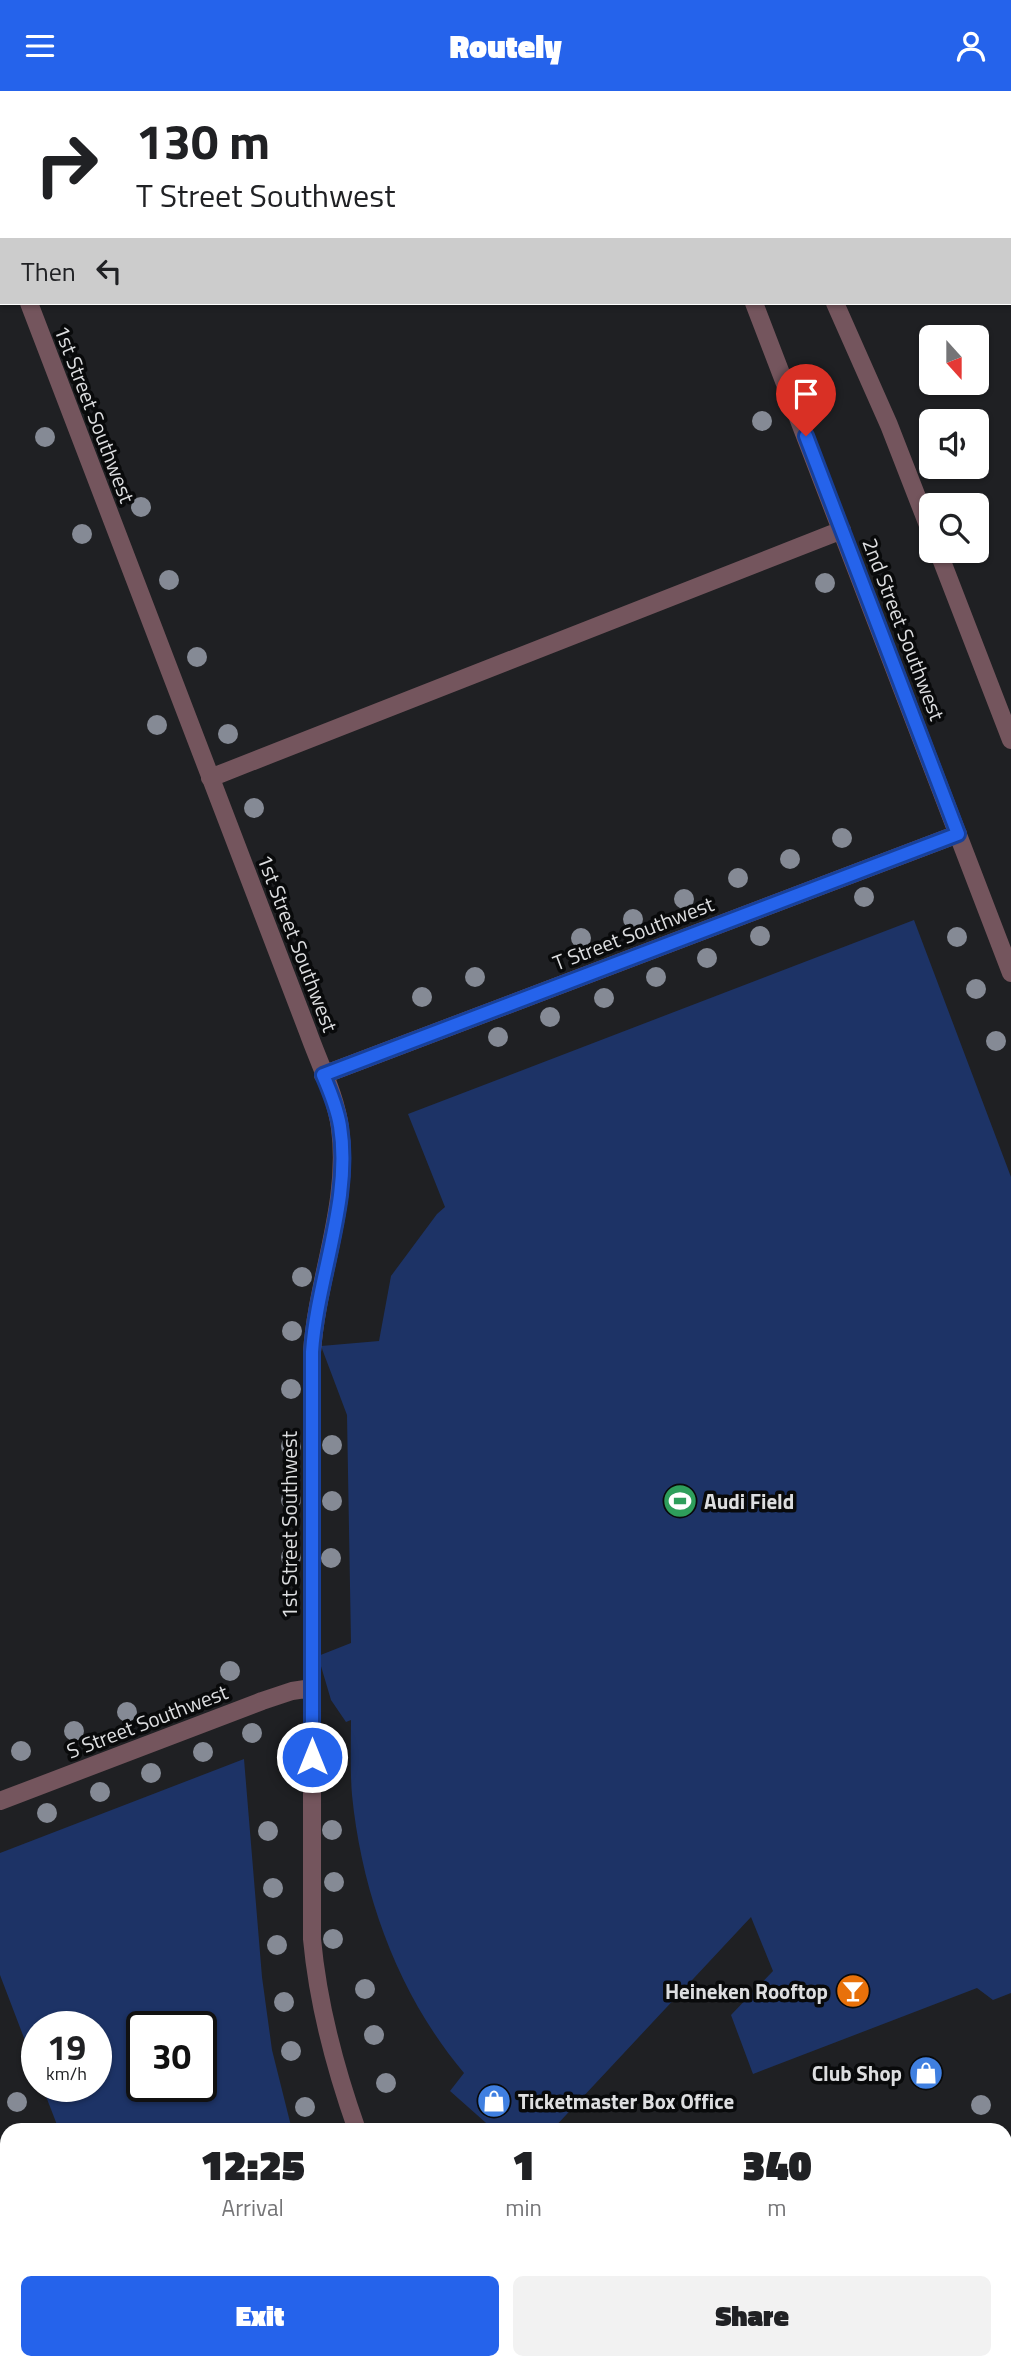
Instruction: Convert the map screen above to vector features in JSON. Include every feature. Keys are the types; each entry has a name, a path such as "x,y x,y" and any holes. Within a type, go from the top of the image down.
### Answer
{"street":[{"name":"1st Street Southwest","path":"30,305 323,1075 340,1128 342,1165 338,1199 314,1326 312,1352 314,1954 328,2033 355,2123"},
{"name":"2nd Street Southwest","path":"755,305 1011,973"},
{"path":"836,305 889,425 919,502"},
{"path":"210,778 842,530"},
{"path":"943,563 1011,740"},
{"name":"T Street Southwest","path":"323,1075 958,834"},
{"name":"S Street Southwest","path":"0,1801 262,1701 292,1691 312,1688"}],"shaded area":[{"name":"Audi Field","path":"914,920 1011,1177 1011,1993 993,2000 977,1988 753,2074 731,2015 773,1971 751,1917 559,2123 486,2123 450,2091 464,2073 420,2011 387,1943 365,1870 357,1832 352,1795 351,1720 346,1722 331,1700 318,1656 351,1643 347,1415 321,1346 379,1341 391,1276 445,1207 408,1114"},
{"path":"244,1759 262,1977 272,2050 290,2123 56,2123 48,2102 112,2102 112,2011 21,2011 21,2030 0,1975 0,1853"}],"place":[{"name":"Audi Field","path":"680,1501"},
{"name":"Heineken Rooftop","path":"853,1991"},
{"name":"Club Shop","path":"926,2073"},
{"name":"Ticketmaster Box Office","path":"494,2101"}],"route":[{"path":"312,1757 312,1352 314,1326 338,1199 342,1153 338,1116 323,1075 958,834 806,436"}]}
